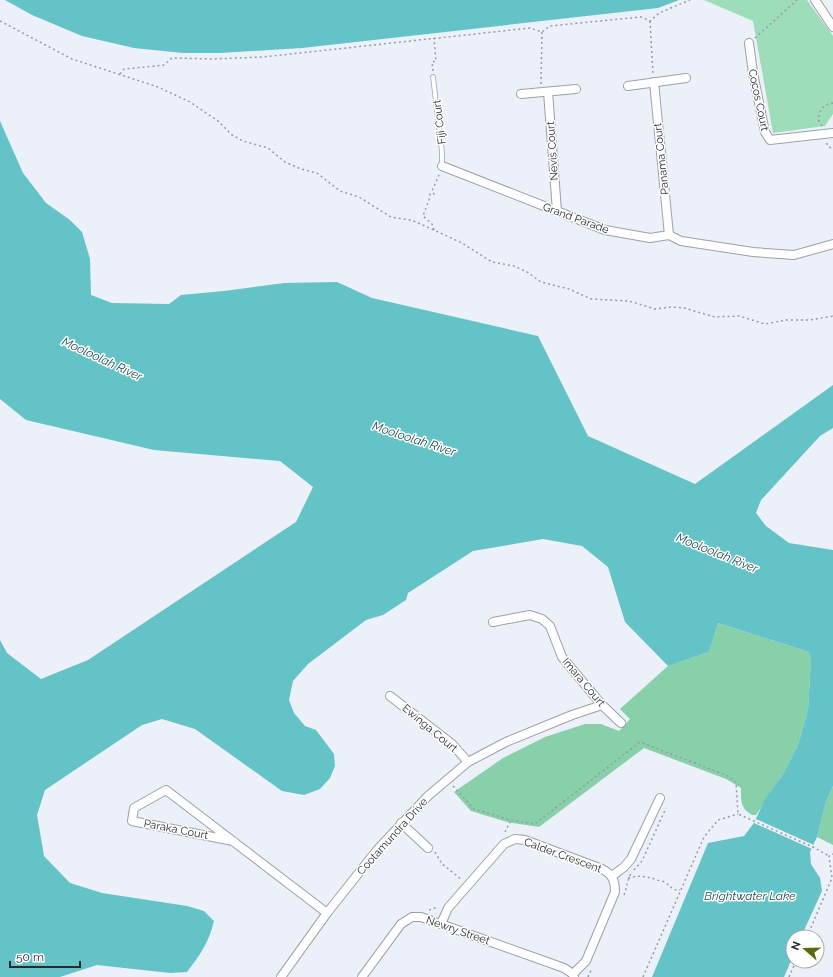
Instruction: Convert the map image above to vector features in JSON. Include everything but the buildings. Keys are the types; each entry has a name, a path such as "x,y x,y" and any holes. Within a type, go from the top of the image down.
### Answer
{"street":[{"path":"815,0 833,26"},
{"name":"Cocos Court","path":"749,43 753,73 765,132 770,140 833,133"},
{"path":"628,86 686,78"},
{"name":"Panama Court","path":"654,82 669,235"},
{"path":"521,94 576,89"},
{"name":"Nevis Court","path":"545,92 557,211"},
{"name":"Grand Parade","path":"442,166 605,230 650,238 669,235 681,241 753,252 794,255 833,244"},
{"name":"Imara Court","path":"493,622 530,615 542,619 550,626 562,658 602,705 621,723"},
{"name":"Ewinga Court","path":"390,696 452,744 468,762"},
{"name":"Cootamundra Drive","path":"281,977 327,912 377,850 428,796 468,762 506,742 572,715 602,705"},
{"name":"Paraka Court","path":"232,841 132,821 134,808 166,790 327,912"},
{"path":"616,874 631,859 660,798"},
{"path":"401,823 428,848"},
{"name":"Calder Crescent","path":"442,924 448,908 504,844 515,839 525,840 616,874 615,892 586,962 574,976"},
{"name":"Newry Street","path":"362,977 401,924 412,917 421,917 442,924 564,968 574,976"}],"lane":[{"name":"Fiji Court","path":"434,77 442,152 442,166"}],"path":[{"path":"650,21 659,13 690,0"},
{"path":"749,43 797,0"},
{"path":"542,32 550,26 566,24 642,17 650,21"},
{"path":"0,21 72,59 158,87 190,102 218,121 232,135 268,148 285,162 301,169 317,173 340,191 359,197 391,217 411,220 462,243 492,262 514,266 527,272 541,282 569,289 591,300 629,301 655,309 672,307 684,308 715,317 739,316 765,324 786,320 810,320 833,316"},
{"path":"650,21 654,82"},
{"path":"119,75 124,69 164,65 172,58 212,59 263,56 530,28 542,32"},
{"path":"542,32 545,92"},
{"path":"434,38 436,61 432,62 434,77"},
{"path":"434,230 432,224 423,216 430,194 434,194 432,191 442,166"},
{"path":"447,780 474,809 511,820 535,824 640,742 728,776 736,782 738,814"},
{"path":"623,896 628,879 642,861 666,809 665,800 660,798"},
{"path":"643,977 704,837 718,820 738,814 813,847 829,856"},
{"path":"501,835 505,832 511,820"},
{"path":"505,832 511,832"},
{"path":"428,848 436,853 442,864 461,879 457,883"},
{"path":"829,856 833,854"},
{"path":"810,929 832,878 829,856"},
{"path":"616,874 628,879 645,876 666,882 671,889 675,891 681,890"},
{"path":"426,910 435,909 440,904"},
{"path":"588,977 594,966"}],"green space":[{"path":"704,0 807,0 833,36 833,114 825,126 773,133 753,21"},
{"path":"718,623 809,652 811,660 808,710 798,745 782,776 756,815 752,815 743,807 741,800 741,788 726,779 644,748 539,827 507,822 471,811 454,792 503,758 545,737 585,724 601,724 619,731 630,719 620,709 668,666 709,652"},
{"path":"833,786 833,845 817,837 826,802"}],"water":[{"path":"5,0 679,0 658,8 302,48 220,53 183,53 134,48 82,36 32,15"},
{"path":"0,121 23,173 46,203 70,220 82,232 90,259 91,295 112,303 169,304 181,295 284,283 337,282 372,298 538,336 588,436 695,484 833,385 833,428 820,436 761,500 756,513 766,526 789,543 833,550 833,786 826,802 817,837 810,852 811,864 820,878 822,891 805,929 785,929 785,969 787,969 784,977 652,977 708,843 744,836 754,823 765,799 782,776 798,745 808,710 811,660 809,652 718,623 709,652 668,666 625,622 608,567 582,546 543,539 473,551 408,593 406,600 383,615 366,620 308,664 293,681 289,700 294,713 305,726 316,730 334,754 335,766 330,778 320,789 304,795 282,791 195,729 162,719 142,725 45,790 37,815 44,856 70,883 102,893 187,906 204,911 214,921 204,948 187,972 170,973 97,965 60,977 0,977 0,640 7,653 41,679 88,660 296,522 313,487 280,461 154,450 26,420 0,399"}],"pier":[{"path":"756,819 814,845 812,849 754,823"}],"water label":[{"name":"Mooloolah River","path":"102,359"},
{"name":"Mooloolah River","path":"414,439"},
{"name":"Mooloolah River","path":"717,553"},
{"name":"Brightwater Lake","path":"750,896"}]}
